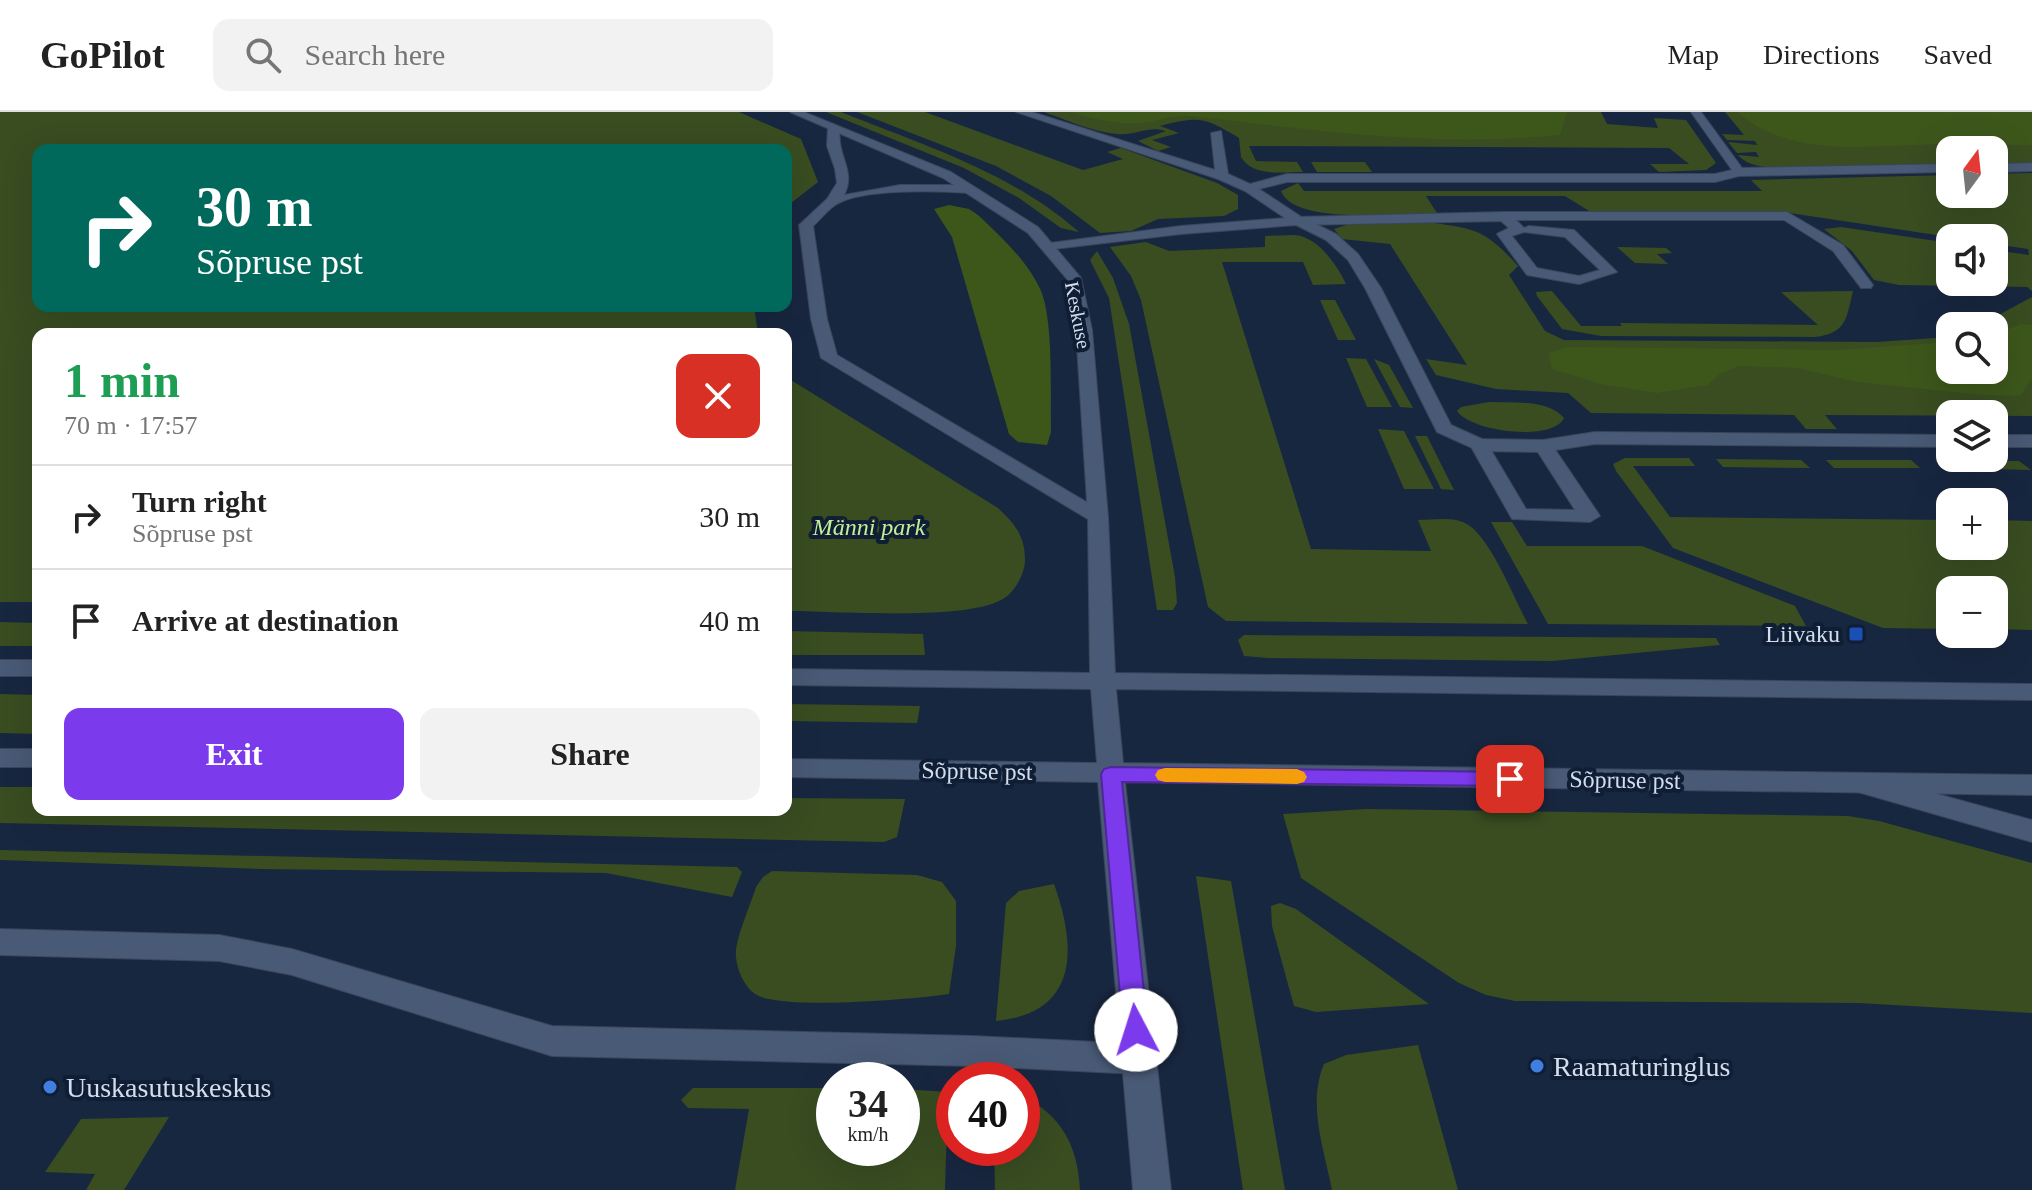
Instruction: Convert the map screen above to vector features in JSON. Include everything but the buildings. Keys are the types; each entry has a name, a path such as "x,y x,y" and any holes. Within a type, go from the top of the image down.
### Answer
{"street":[{"name":"Keskuse","path":"795,112 947,175 1033,230 1074,278 1084,330 1098,517 1103,681 1152,1190"},
{"path":"1021,112 1222,176 1249,188 1298,221 1331,237 1353,257 1373,288 1444,428 1479,445 1543,446 1595,438 1936,441"},
{"path":"1696,112 1739,172"},
{"path":"834,128 830,149 843,176 841,189 806,225 819,319 829,358 1098,517"},
{"path":"1217,133 1222,176"},
{"path":"2008,168 2032,167"},
{"path":"1249,188 1287,178 1715,178 1739,172 1936,168"},
{"path":"831,202 895,188 931,186 970,189"},
{"path":"1504,216 1518,230 1569,233 1610,272 1579,280 1532,272 1504,234 1518,230"},
{"path":"1050,247 1181,230 1298,221 1504,216 1787,216 1838,248 1866,285"},
{"path":"2008,441 2032,441"},
{"path":"1479,445 1519,515 1590,516 1543,446"},
{"path":"0,668 32,668"},
{"path":"792,677 2032,692"},
{"path":"0,758 32,758"},
{"name":"Sõpruse pst","path":"792,768 2032,785"},
{"path":"1862,783 2032,831"},
{"path":"0,942 219,948 278,959 552,1041 1138,1059"}],"green space":[{"path":"0,112 739,112 801,139 818,182 792,202 792,144 32,144 32,312 755,312 757,328 32,328 32,602 0,602"},
{"path":"826,112 841,112 995,176 1053,211 1079,232 1061,228 1019,198 964,168"},
{"path":"857,112 925,112 1083,170 1123,159 1107,152 1121,148 1217,183 1238,195 1238,209 1224,216 1158,219 1131,231 1100,233 1051,196 996,166"},
{"path":"1044,112 1601,112 1607,124 1658,128 1654,118 1686,120 1716,163 1706,170 1659,172 1650,164 1689,164 1669,148 1249,146 1256,161 1297,162 1303,172 1269,172 1246,163 1241,157 1239,138 1209,122 1193,120 1160,126 1179,133 1152,140 1171,147 1158,151 1138,141 1166,131 1154,129 1108,133"},
{"path":"1071,112 1567,112 1560,135 1467,139 1375,136 1184,116 1125,123"},
{"path":"1725,112 2032,112 2032,163 2008,164 2008,136 1936,136 1936,165 1786,169 1748,162 1738,155 1759,157 1756,152 1737,153 1728,142 1757,145 1755,141 1727,140 1722,134 1744,135"},
{"path":"1737,112 2032,112 2032,145 2008,145 2008,136 1936,136 1936,144 1834,146 1783,137 1759,127"},
{"path":"1311,162 1365,162 1372,172 1317,172"},
{"path":"2032,173 2032,291 2027,287 2008,287 2008,252 2029,255 2028,249 2008,246 2008,224 1936,224 1936,235 1783,212 1589,211 1565,196 1426,196 1437,213 1352,215 1306,209 1290,202 1281,191 1298,183 1304,191 1762,191 1751,180 1936,175 1936,208 2008,208 2008,174"},
{"path":"949,205 969,209 978,215 1021,260 1041,291 1048,321 1050,360 1051,432 1047,445 1018,442 1009,434 952,237 934,209"},
{"path":"1421,221 1465,228 1485,236 1518,266 1509,275 1545,331 1564,340 1876,342 1936,338 1936,384 2008,384 2008,312 2004,312 2032,297 2032,416 2008,416 2008,400 1936,400 1936,416 1825,415 1837,429 1806,429 1794,415 1591,413 1568,393 1496,389 1436,375 1426,359 1467,365 1390,244 1342,239 1334,229 1355,222"},
{"path":"1841,227 1936,241 1936,286 1899,285 1874,280 1852,251 1824,229"},
{"path":"1295,235 1319,246 1346,284 1313,285 1303,262 1222,262 1311,549 1431,551 1418,520 1463,522 1473,528 1491,552 1528,624 1226,621 1208,607 1141,300 1131,276 1110,247 1146,242 1169,251 1265,247 1265,236"},
{"path":"1617,247 1666,248 1672,253 1657,254 1668,264 1635,263"},
{"path":"1097,251 1113,278 1129,324 1175,577 1177,603 1173,610 1157,610 1109,298 1090,260"},
{"path":"1552,291 1581,326 1622,326 1620,323 1818,325 1781,292 1853,291 1846,317 1839,328 1815,337 1601,336 1562,329 1536,292"},
{"path":"1320,300 1335,300 1356,340 1338,340"},
{"path":"2021,324 2032,325 2032,378 2020,396 1857,382 1798,368 1739,366 1720,374 1707,385 1657,393 1601,384 1552,369 1549,353 1567,347 1837,350 1936,343 1936,384 2008,384 2008,329"},
{"path":"1346,358 1366,359 1392,407 1367,407"},
{"path":"1374,359 1389,365 1413,408 1400,407"},
{"name":"Männi park","path":"792,381 998,508 1018,531 1025,552 1023,571 1018,583 1001,600 958,611 792,611"},
{"path":"1489,402 1540,405 1564,418 1545,430 1512,431 1478,424 1457,411 1461,407"},
{"path":"1378,429 1404,431 1434,489 1404,489"},
{"path":"1415,436 1427,436 1454,490 1441,489"},
{"path":"1625,458 1689,458 1695,466 1633,466 1670,517 1936,520 1936,560 2008,560 2008,520 2032,521 2032,630 2008,629 2008,576 1936,576 1936,629 1883,628 1673,548 1613,464"},
{"path":"1716,459 1801,460 1810,468 1723,467"},
{"path":"1826,460 1911,460 1920,468 1834,468"},
{"path":"2008,461 2019,461 2031,470 2008,469"},
{"path":"1491,522 1512,522 1527,546 1642,546 1795,606 1806,626 1548,624"},
{"path":"0,622 32,623 32,646 0,646"},
{"path":"792,631 923,634 925,655 792,655"},
{"path":"1244,635 1716,638 1720,645 1552,661 1268,658 1244,656 1238,640"},
{"path":"0,694 32,695 32,734 0,733"},
{"path":"792,704 920,706 917,723 792,721"},
{"path":"0,787 32,787 32,816 792,816 792,798 905,799 897,837 884,842 0,823"},
{"path":"1366,809 1848,816 1879,821 2032,863 2032,1013 1859,1003 1515,1001 1486,995 1459,983 1301,878 1283,814"},
{"path":"0,850 737,867 742,872 732,897 606,873 261,869 0,860"},
{"path":"772,871 917,875 942,882 956,901 956,946 949,994 819,1003 769,999 755,994 740,972 736,950 756,887"},
{"path":"1196,876 1231,881 1285,1190 1243,1190"},
{"path":"1054,884 1066,931 1068,953 1065,974 1057,991 1043,1005 1023,1015 996,1021 1006,903 1019,891"},
{"path":"1280,903 1296,909 1429,1004 1316,1012 1294,1006 1272,926 1271,906"},
{"path":"1418,1045 1458,1190 1332,1190 1317,1111 1319,1079 1324,1064 1346,1055"},
{"path":"693,1088 816,1088 816,1166 920,1166 920,1090 936,1091 936,1166 946,1166 945,1190 735,1190 749,1109 688,1108 681,1100"},
{"path":"1040,1107 1057,1123 1071,1146 1080,1190 995,1190 994,1166 1040,1166"},
{"path":"169,1117 124,1190 86,1190 95,1174 45,1172 81,1119"}],"slow traffic":[{"path":"1165,775 1297,777"}],"place":[{"name":"Liivaku","path":"1856,634"},
{"name":"Raamaturinglus","path":"1537,1066"},
{"name":"Uuskasutuskeskus","path":"50,1087"}],"route":[{"path":"1136,1030 1111,774 1510,779"}]}
